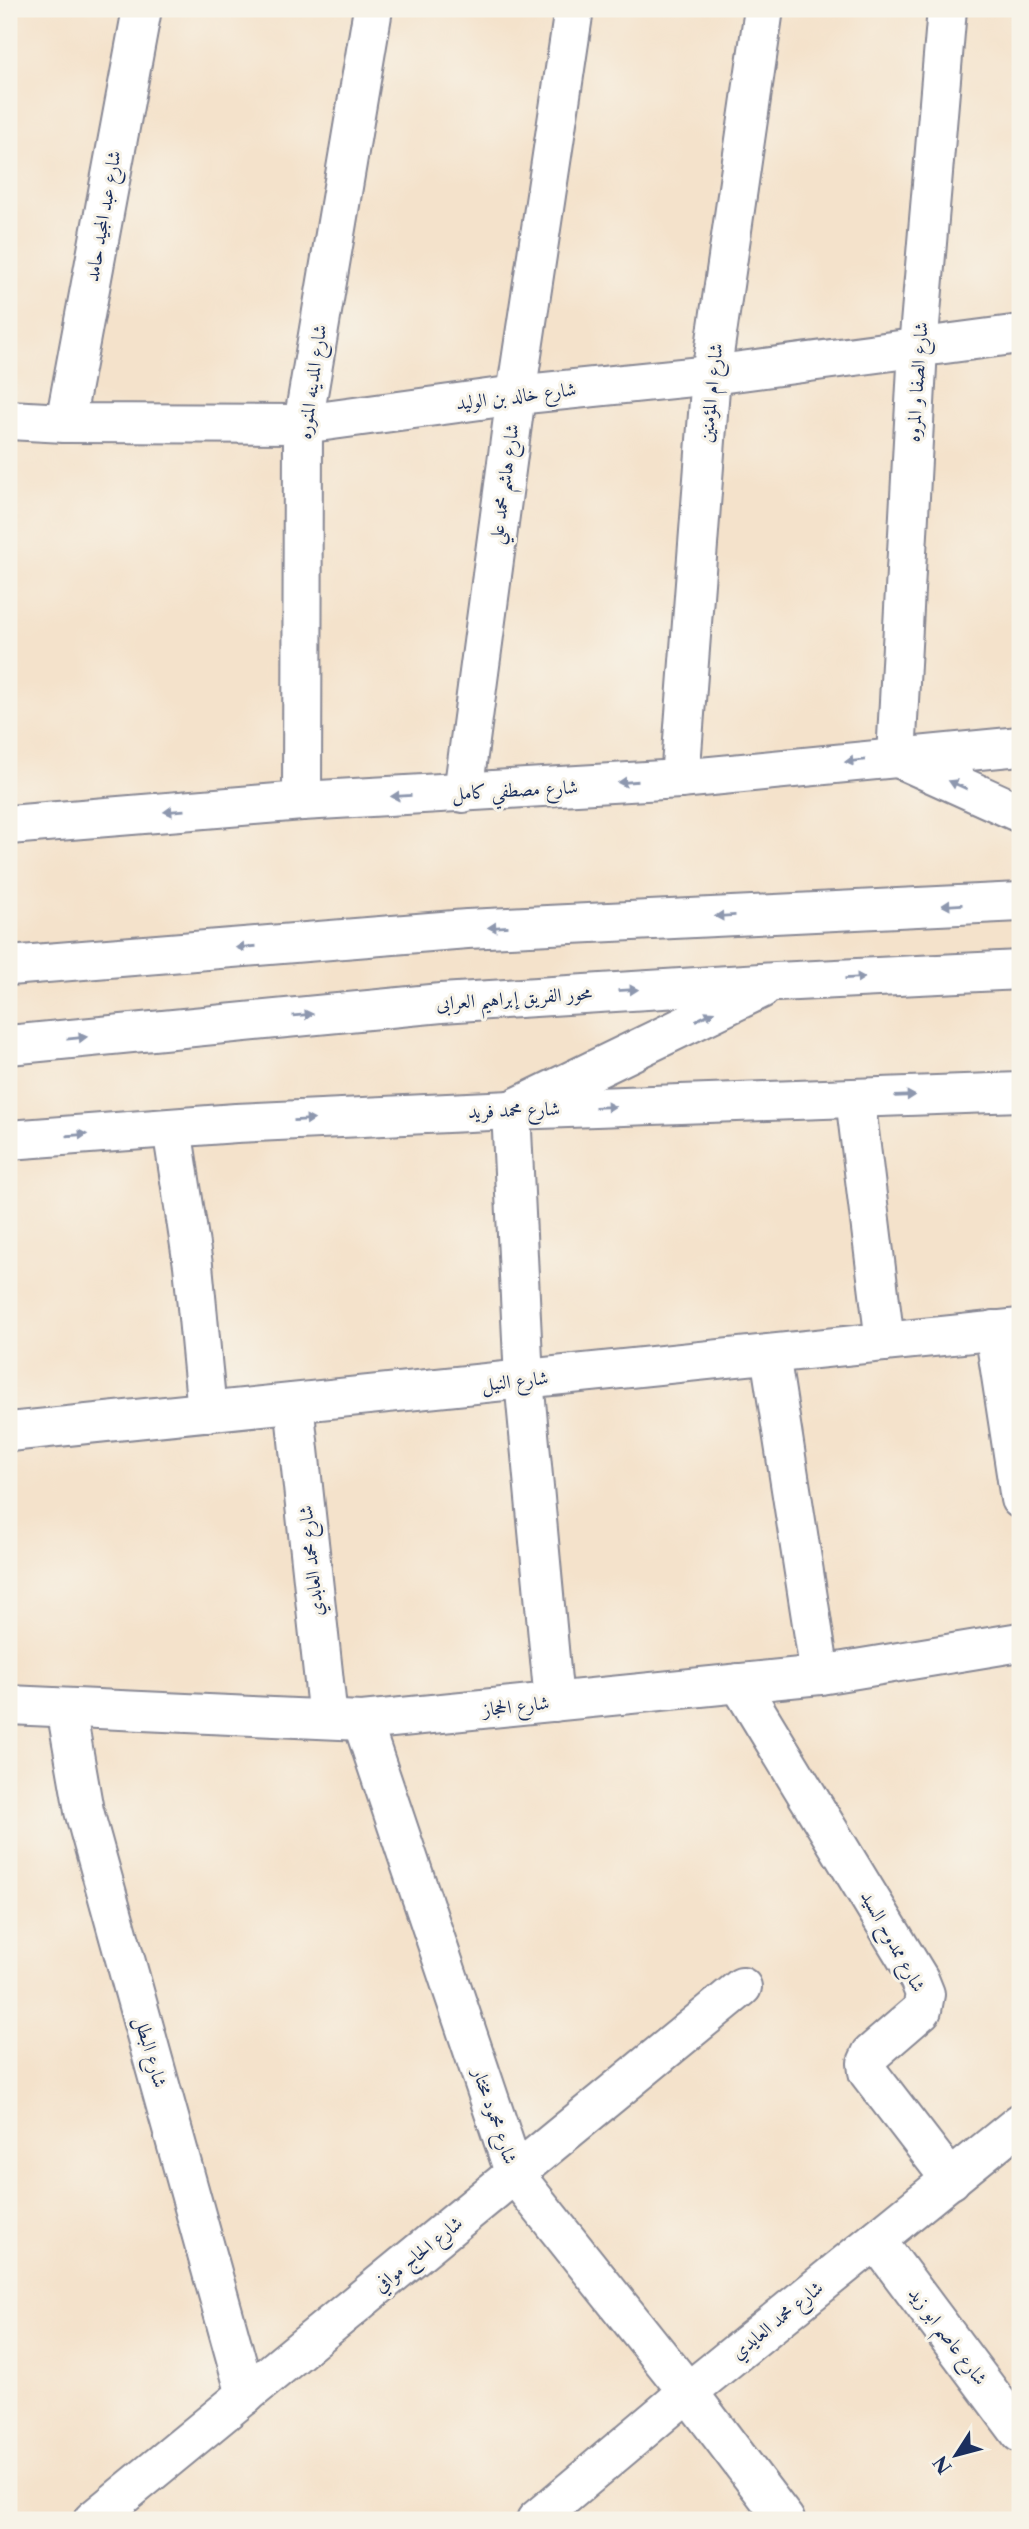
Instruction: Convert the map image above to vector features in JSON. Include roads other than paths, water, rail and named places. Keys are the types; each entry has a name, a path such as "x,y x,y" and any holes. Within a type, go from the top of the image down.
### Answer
{"street":[{"name":"شارع عبد المجيد حامد","path":"65,423 142,9"},
{"name":"شارع المدينه المنوره","path":"302,801 303,424 373,9"},
{"name":"شارع هاشم محمد علي","path":"463,793 516,395 574,9"},
{"name":"شارع ام المؤمنين","path":"680,779 710,375 764,9"},
{"name":"شارع الصفا و المروه","path":"896,757 918,348 947,9"},
{"name":"شارع خالد بن الوليد","path":"9,420 65,423 303,424 516,395 710,375 1020,334"},
{"name":"شارع مصطفي كامل","path":"9,825 302,801 680,779 1020,746"},
{"path":"896,757 1020,813"},
{"path":"9,966 467,929 1020,902"},
{"name":"محور الفريق إبراهيم العرابى","path":"9,1045 415,1006 776,982 1020,970"},
{"path":"554,1702 524,1380 511,1110 776,982"},
{"name":"شارع محمد فريد","path":"9,1140 172,1128 511,1110 1020,1092"},
{"path":"856,1098 885,1342"},
{"path":"172,1128 193,1265 207,1412"},
{"path":"1007,1329 1020,1499"},
{"name":"شارع النيل","path":"9,1432 1007,1329"},
{"path":"770,1354 820,1675"},
{"name":"شارع محمد العابدي","path":"294,1403 345,1720"},
{"name":"شارع الحجاز","path":"9,1706 345,1720 820,1675 1020,1642"},
{"name":"شارع ممدوح السيد","path":"739,1683 919,1979 925,1994 922,2010 871,2054 867,2063 868,2072 951,2180"},
{"name":"شارع البطل","path":"66,1708 84,1811 246,2395"},
{"name":"شارع محمود مختار","path":"345,1720 515,2175 688,2392 785,2520"},
{"name":"شارع الحاج موافي","path":"93,2520 742,1987"},
{"name":"شارع محمد العايدي","path":"536,2520 688,2392 1020,2123"},
{"name":"شارع عاصم ابو زيد","path":"876,2240 1020,2433"}]}
